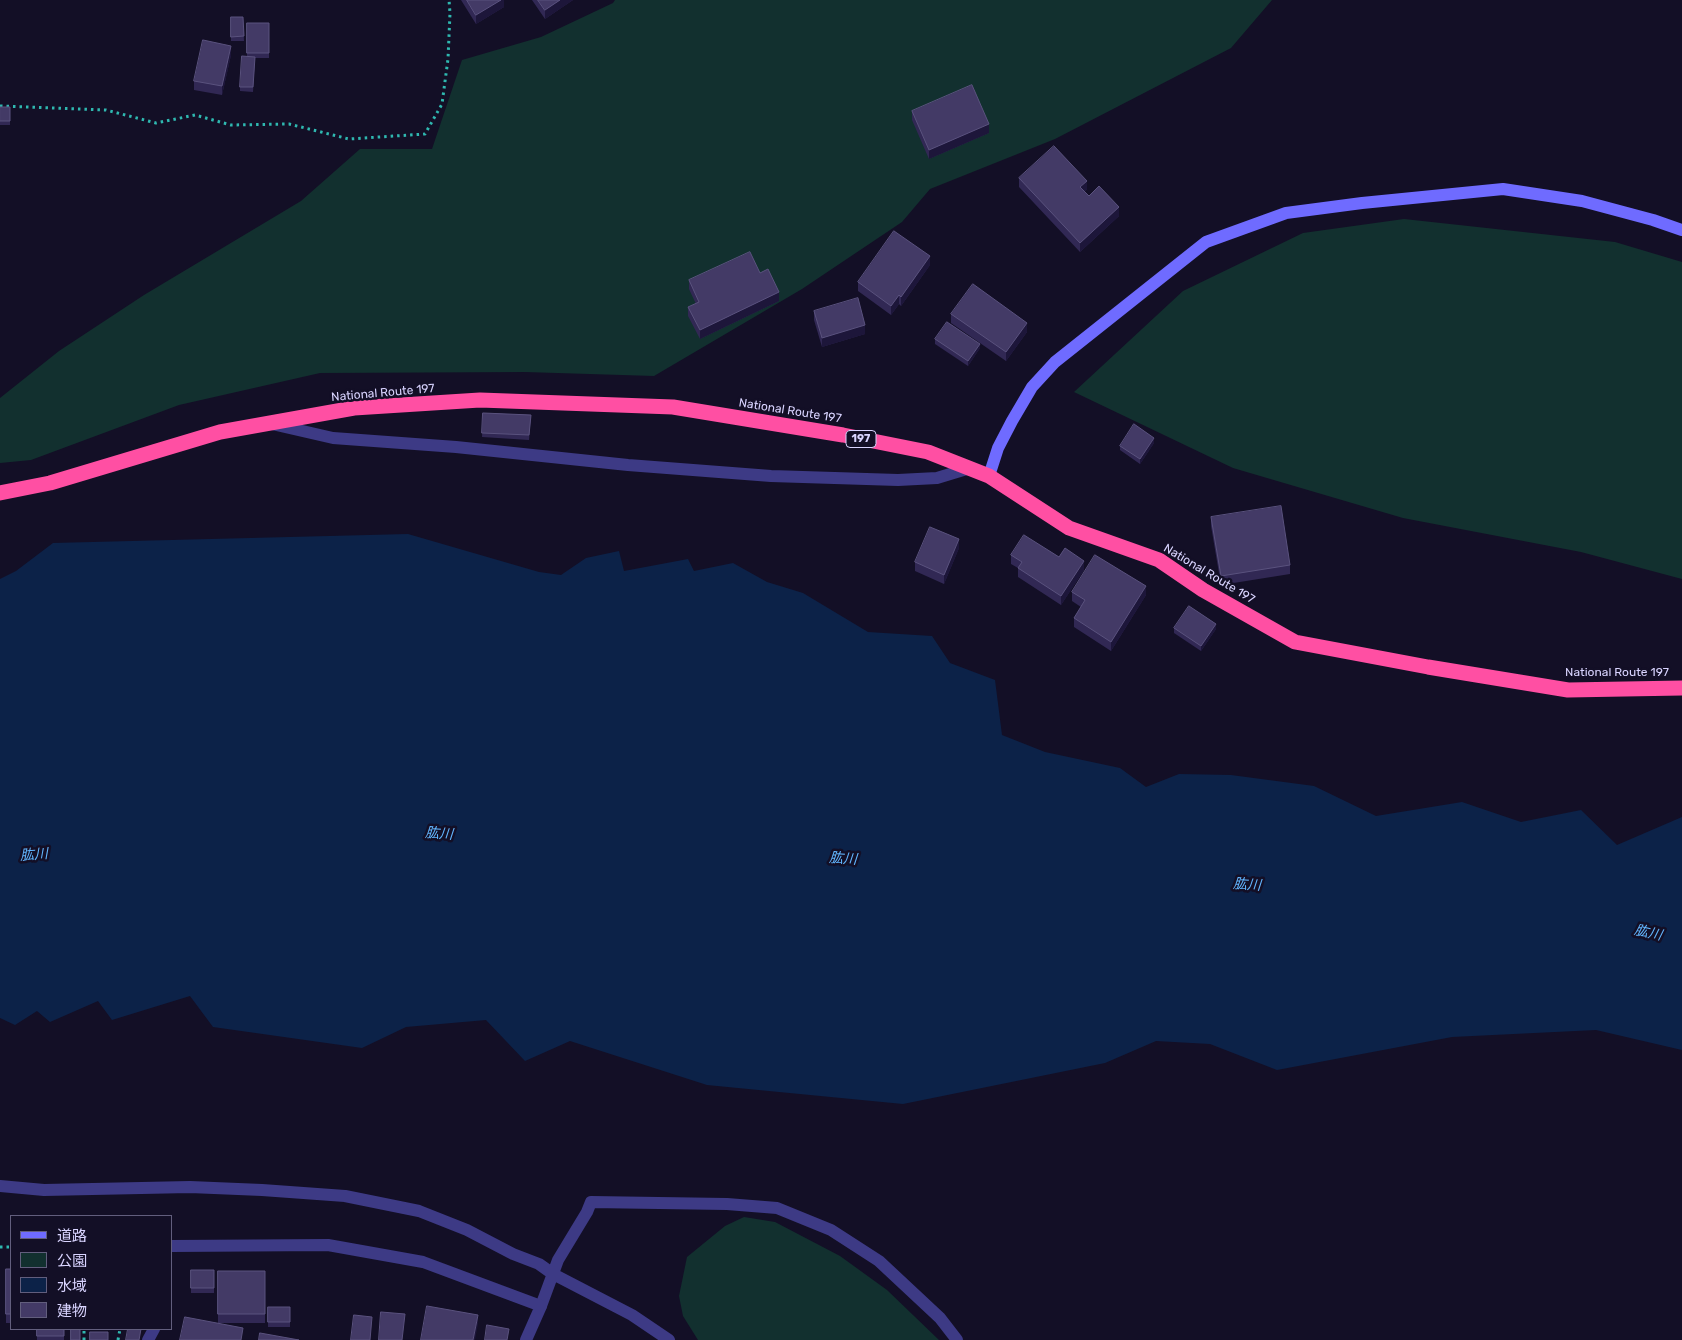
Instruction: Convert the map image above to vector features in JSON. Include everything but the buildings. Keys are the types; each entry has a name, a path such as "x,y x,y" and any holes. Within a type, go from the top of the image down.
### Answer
{"highway":[{"name":"National Route 197","path":"0,493 50,483 220,432 354,408 480,400 673,407 844,435 928,452 989,476 1069,528 1160,560 1203,590 1295,642 1428,668 1568,690 1682,688"}],"street":[{"path":"989,476 998,448 1012,420 1032,387 1055,362 1206,242 1286,213 1362,203 1503,190 1582,201 1653,220 1682,230"},
{"path":"269,423 333,438 456,447 628,465 771,476 898,480 937,478 970,468"},
{"path":"0,1186 44,1190 190,1187 262,1190 345,1196 427,1214 467,1230 513,1254 539,1264 552,1274 632,1315 669,1340"},
{"path":"526,1340 558,1260 591,1202 727,1204 777,1208 831,1230 879,1261 940,1318 957,1340"},
{"path":"172,1246 328,1245 423,1262 541,1306"}],"path":[{"path":"0,106 106,110 156,123 195,115 231,125 289,124 349,138 425,134 442,104 448,59 449,0"}],"green space":[{"path":"615,0 1272,0 1231,48 1055,139 930,189 902,222 802,289 654,376 525,372 320,373 179,405 31,460 0,463 0,398 59,351 144,295 301,201 360,149 432,149 462,60 541,37 613,3"},
{"path":"1404,219 1615,242 1682,262 1682,579 1581,552 1403,518 1233,468 1074,392 1183,291 1303,233"},
{"path":"744,1217 775,1222 840,1256 887,1290 939,1340 698,1340 683,1316 679,1296 687,1257 725,1226"}],"water":[{"name":"肱川","path":"408,534 539,572 561,575 586,558 619,551 624,571 688,559 694,571 733,563 767,582 803,593 868,632 932,636 950,663 995,680 1002,735 1045,752 1120,768 1146,787 1179,774 1231,775 1314,786 1376,816 1462,802 1521,822 1581,810 1617,845 1682,817 1682,1050 1596,1030 1452,1037 1277,1070 1210,1044 1156,1041 1105,1063 903,1104 707,1085 570,1041 525,1061 486,1020 406,1027 362,1048 213,1027 190,996 112,1020 98,1001 50,1022 37,1011 15,1025 0,1018 0,579 16,571 53,543"}]}
